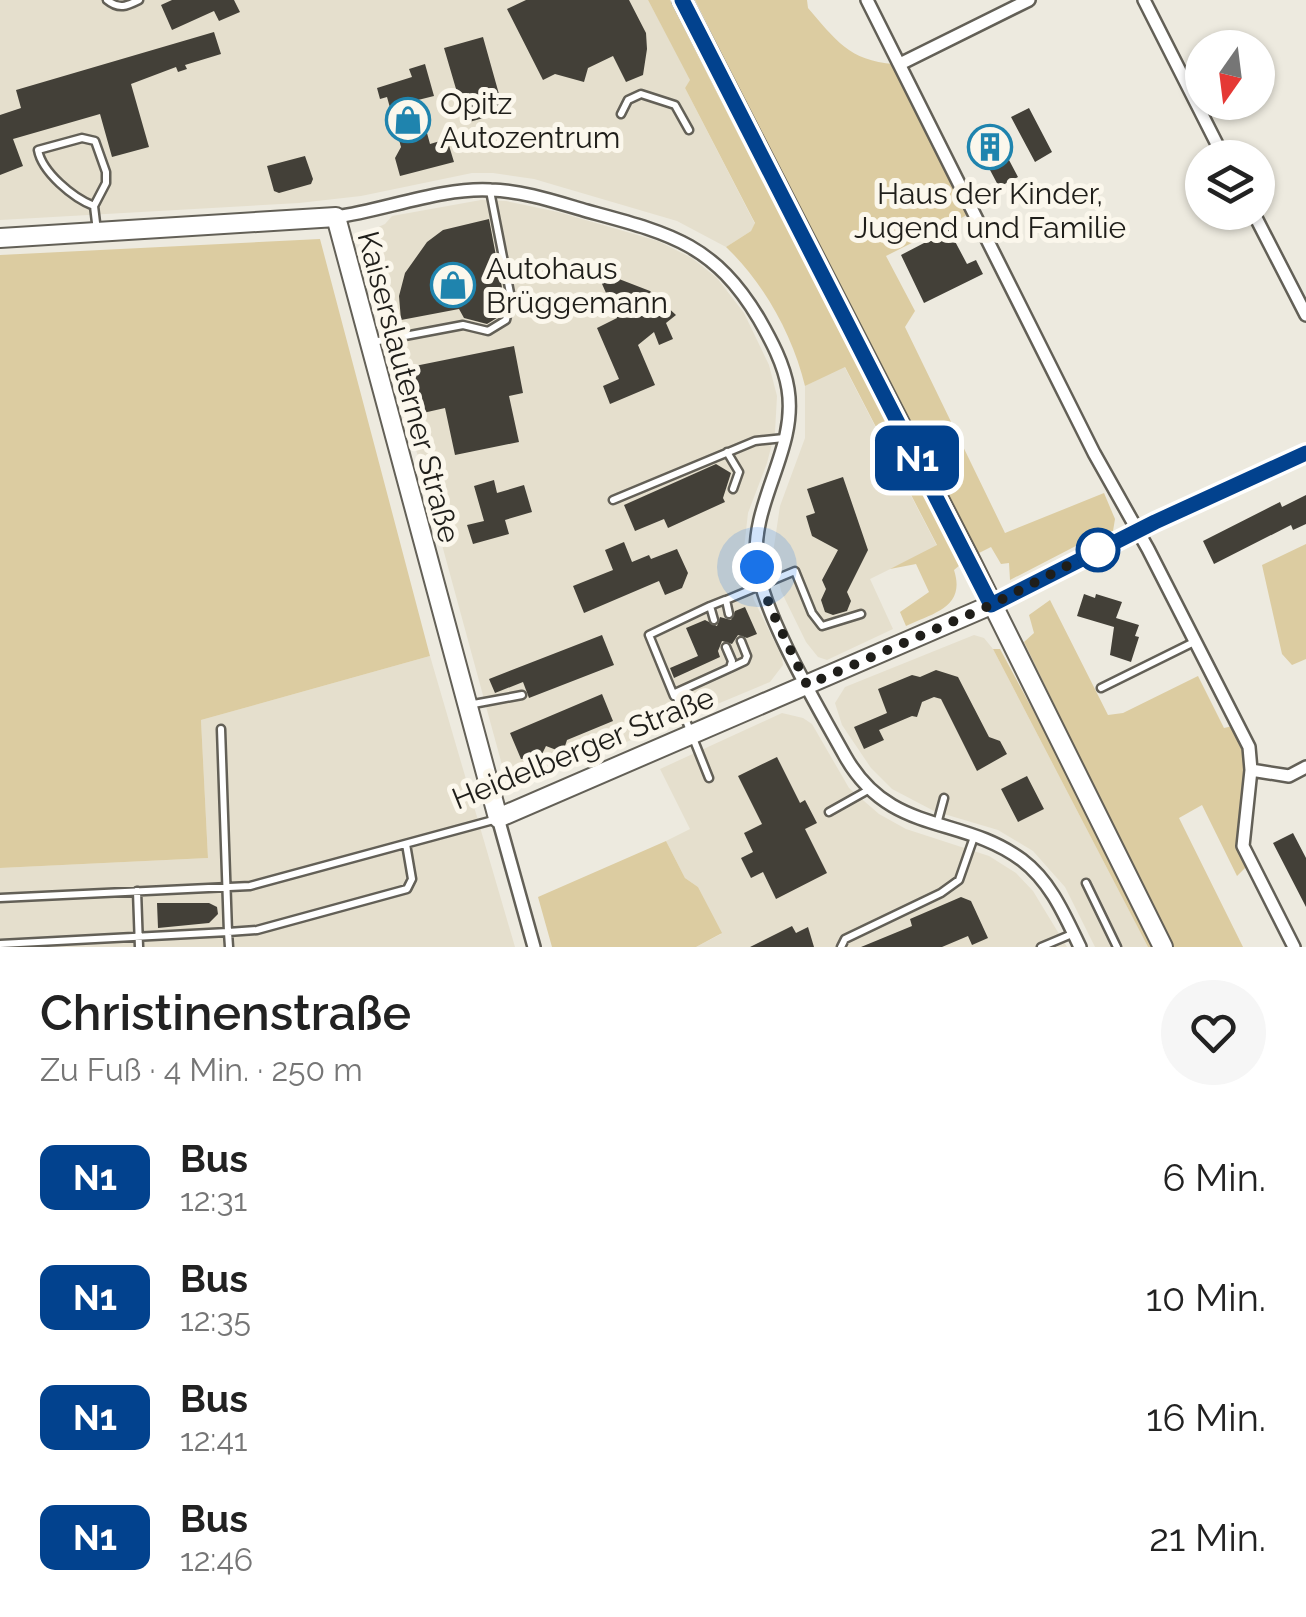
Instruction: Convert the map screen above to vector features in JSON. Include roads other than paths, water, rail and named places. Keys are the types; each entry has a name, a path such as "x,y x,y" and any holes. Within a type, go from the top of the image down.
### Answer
{"street":[{"path":"682,0 1096,808 1163,947"},
{"path":"867,0 1136,532 1249,746 1251,770 1243,846 1294,947"},
{"path":"900,64 1029,0"},
{"path":"1144,0 1215,140"},
{"name":"Kaiserslauterner Straße","path":"498,818 336,217 454,193 490,190 528,188 603,208 693,246 734,281 767,334 784,371 790,410 786,438 758,522 755,541 761,584 807,685 848,761 870,789"},
{"path":"0,238 336,217"},
{"path":"1262,230 1306,315"},
{"path":"991,605 1306,453"},
{"name":"Heidelberger Straße","path":"498,818 991,605"},
{"path":"1251,770 1289,776 1306,767"},
{"path":"870,789 909,816 1009,851 1034,871 1054,896 1080,947"},
{"path":"498,818 534,947"}],"lane":[{"path":"108,0 115,6 126,6 139,0"},
{"path":"620,114 628,100 641,94 676,105 689,130"},
{"path":"94,206 83,202 44,166 38,150 82,138 95,140 106,184 94,206 97,232"},
{"path":"369,343 456,326 488,332 506,320 511,298 490,190"},
{"path":"613,500 755,441 786,438"},
{"path":"726,452 739,472 733,490"},
{"path":"708,778 649,635 795,572 812,613 822,626 861,614"},
{"path":"726,600 729,614"},
{"path":"710,606 714,620"},
{"path":"674,696 745,662 747,656 740,641"},
{"path":"1101,688 1196,642"},
{"path":"726,647 732,662 730,668"},
{"path":"466,706 522,694"},
{"path":"221,729 229,947"},
{"path":"829,812 870,789"},
{"path":"937,826 944,798"},
{"name":"Heidelberger Straße","path":"0,898 250,886 498,818"},
{"path":"841,947 845,939 941,894 959,880 975,836"},
{"path":"0,944 139,942 257,930 407,888 412,879 406,844"},
{"path":"1086,884 1117,947"},
{"path":"137,891 139,942"},
{"path":"1041,947 1074,934"}],"place":[{"name":"Opitz Autozentrum","path":"408,120"},
{"name":"Haus der Kinder, Jugend und Familie","path":"990,147"},
{"name":"Autohaus Brüggemann","path":"453,285"}]}
